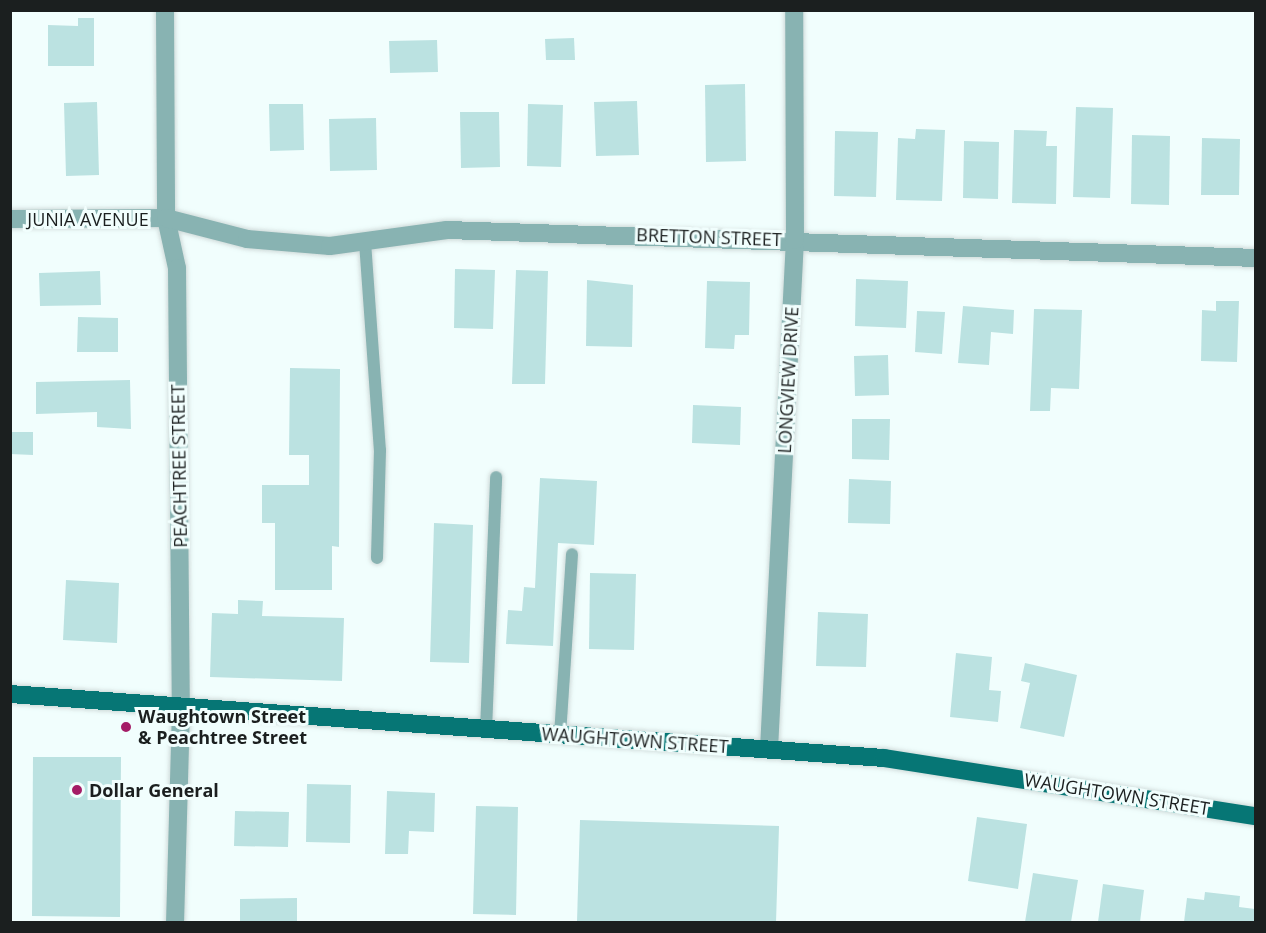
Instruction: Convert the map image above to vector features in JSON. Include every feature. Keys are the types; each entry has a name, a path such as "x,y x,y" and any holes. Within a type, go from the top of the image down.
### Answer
{"main road":[{"name":"WAUGHTOWN STREET","path":"10,694 181,709 884,758 1256,816"}],"street":[{"name":"PEACHTREE STREET","path":"165,10 166,219 177,268 181,709 175,922"},
{"name":"LONGVIEW DRIVE","path":"769,749 795,240 794,10"},
{"name":"JUNIA AVENUE","path":"10,219 166,219"},
{"name":"BRETTON STREET","path":"166,219 247,239 330,246 447,230 795,240 1256,258"}],"lane":[{"path":"365,242 380,450 377,558"},
{"path":"486,730 496,477"},
{"path":"560,735 572,554"}],"building":[{"path":"78,18 94,18 94,66 48,66 48,25 78,26"},
{"path":"574,38 575,60 546,60 545,39"},
{"path":"437,40 438,72 390,73 389,41"},
{"path":"745,84 746,161 706,162 705,85"},
{"path":"637,101 639,155 596,156 594,102"},
{"path":"97,102 99,175 66,176 64,103"},
{"path":"269,104 303,104 304,150 270,151"},
{"path":"528,104 563,105 561,167 527,166"},
{"path":"1076,107 1113,108 1110,198 1073,197"},
{"path":"460,112 499,112 500,167 461,168"},
{"path":"376,118 377,170 330,171 329,119"},
{"path":"916,129 945,130 942,201 896,200 898,138 915,139"},
{"path":"1014,130 1047,131 1046,146 1057,146 1056,204 1012,203"},
{"path":"835,131 878,132 876,197 834,196"},
{"path":"1132,135 1170,136 1169,205 1131,204"},
{"path":"1202,138 1240,139 1239,195 1201,195"},
{"path":"964,141 999,142 998,199 963,198"},
{"path":"455,269 495,270 493,329 454,328"},
{"path":"516,270 548,271 545,384 512,384"},
{"path":"100,271 101,305 40,306 39,273"},
{"path":"856,279 908,281 906,328 855,326"},
{"path":"587,280 633,285 632,347 586,346"},
{"path":"707,281 750,282 749,335 735,335 734,349 705,348"},
{"path":"1216,301 1239,301 1237,362 1201,361 1202,310 1216,311"},
{"path":"963,306 1014,310 1013,334 991,332 989,365 958,363"},
{"path":"1034,309 1082,310 1079,389 1051,388 1050,411 1030,411"},
{"path":"917,311 945,312 942,354 915,352"},
{"path":"78,317 118,318 118,352 77,352"},
{"path":"888,355 889,395 855,396 854,356"},
{"path":"290,368 340,369 339,547 332,546 332,590 275,590 275,523 262,523 262,485 309,485 309,455 289,455"},
{"path":"130,380 131,429 97,427 97,412 36,414 36,382"},
{"path":"693,405 741,407 740,445 692,443"},
{"path":"852,419 890,419 889,460 852,459"},
{"path":"10,432 33,432 33,455 10,454"},
{"path":"540,478 597,481 594,545 558,543 553,646 506,644 508,610 522,611 524,587 535,588"},
{"path":"849,479 891,481 890,524 848,523"},
{"path":"434,523 473,525 469,663 430,662"},
{"path":"590,573 636,574 634,650 589,649"},
{"path":"66,580 119,583 117,643 63,640"},
{"path":"238,600 263,601 262,616 344,618 342,681 210,677 212,613 238,614"},
{"path":"818,612 868,614 866,667 816,666"},
{"path":"956,653 992,657 989,690 1001,691 998,722 950,717"},
{"path":"1025,663 1077,675 1064,737 1020,728 1030,683 1021,681"},
{"path":"33,757 121,757 120,917 32,916"},
{"path":"307,784 351,785 350,843 306,842"},
{"path":"387,791 435,793 434,832 409,831 408,854 385,854"},
{"path":"476,806 518,807 516,915 473,914"},
{"path":"235,811 289,812 288,847 234,846"},
{"path":"977,817 1027,824 1018,889 968,881"},
{"path":"580,820 779,826 776,922 577,922"},
{"path":"1033,873 1078,880 1071,922 1025,922"},
{"path":"1103,884 1144,890 1140,922 1098,922"},
{"path":"1205,892 1240,896 1239,907 1255,909 1254,922 1184,922 1187,898 1204,900"},
{"path":"297,898 297,922 240,922 240,899"}],"place":[{"name":"Waughtown Street & Peachtree Street","path":"126,727"},
{"name":"Dollar General","path":"77,790"}]}
